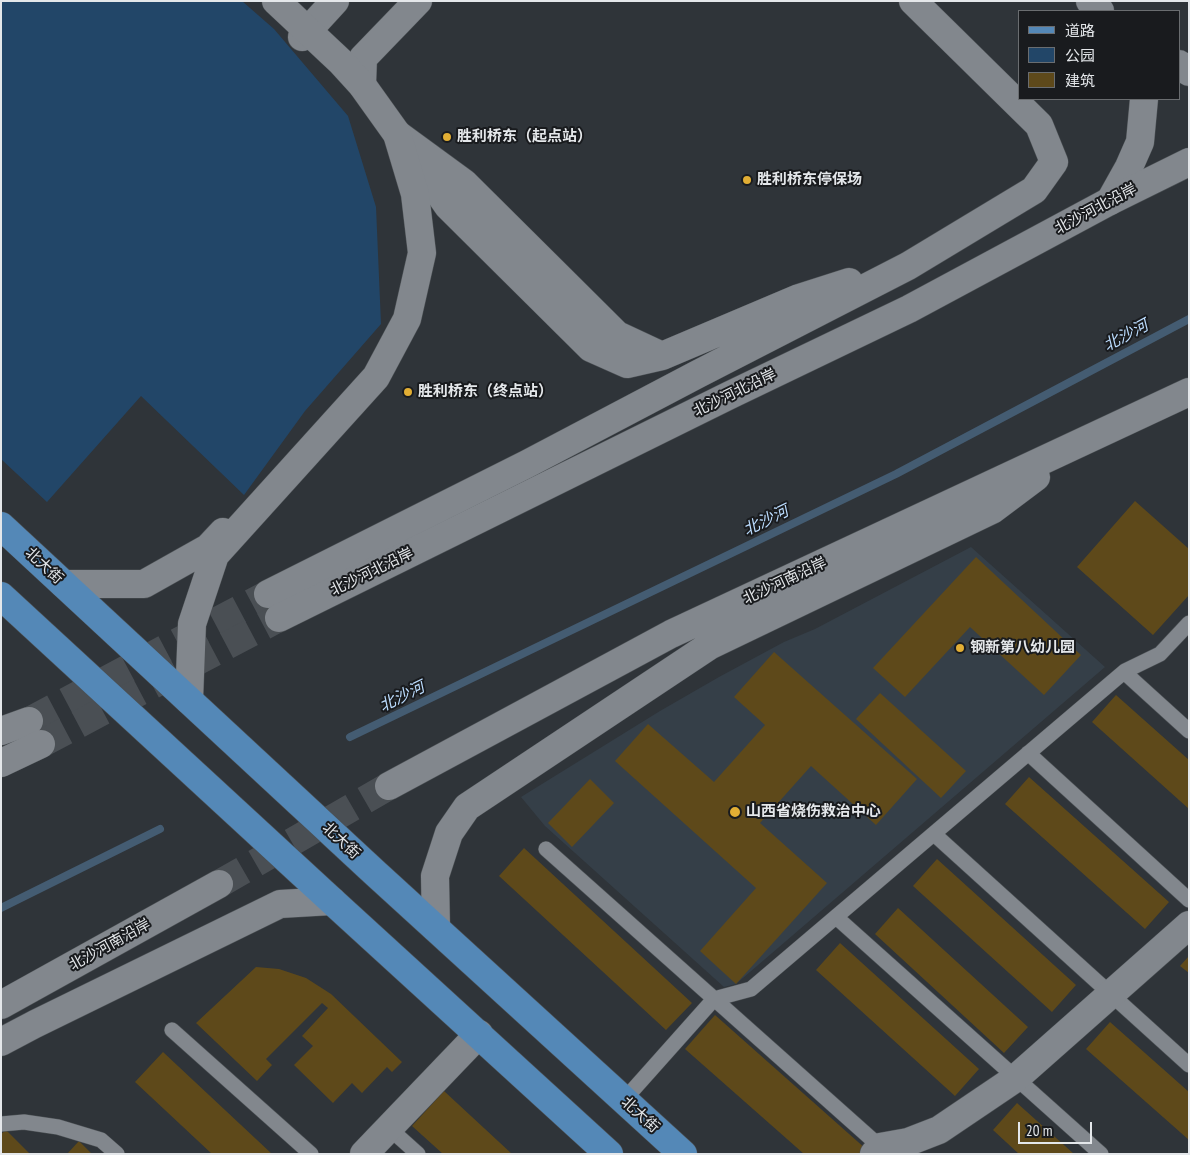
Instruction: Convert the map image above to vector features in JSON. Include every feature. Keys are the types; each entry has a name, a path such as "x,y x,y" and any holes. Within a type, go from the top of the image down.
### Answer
{"main road":[{"name":"北大街","path":"1,526 683,1154"},
{"path":"1,596 609,1154"}],"street":[{"path":"264,1 344,60 397,134 464,183 616,335 662,356 799,298 872,275 908,266 1034,190 1054,162 1039,125 912,1"},
{"path":"276,1 302,30"},
{"path":"302,30 322,1"},
{"path":"302,30 335,1"},
{"path":"344,60 418,1"},
{"path":"1090,1 1099,10"},
{"path":"1110,1 1119,10"},
{"path":"64,584 144,584 208,548 368,374 399,317 412,255 407,197 390,140 356,91 344,60"},
{"path":"1110,201 1129,167 1140,142 1144,100"},
{"path":"189,700 192,624 214,555 376,378 407,319 422,254 415,194 397,134"},
{"name":"北沙河北沿岸","path":"908,266 689,378 528,464 274,606 730,395 909,309 1110,201 1189,162"},
{"name":"北沙河南沿岸","path":"389,786 671,634 1189,392"},
{"path":"436,928 435,876 449,833 467,807 709,646 992,510 1078,445"},
{"path":"1,731 35,732 1,763"},
{"name":"北沙河南沿岸","path":"1,1005 218,884"},
{"path":"1,1042 280,904 332,901"},
{"path":"881,1151 939,1130 1016,1078 1189,925"},
{"path":"364,1154 479,1034"}],"lane":[{"path":"624,1100 714,999 751,989 1124,672 1160,654 1189,624"},
{"path":"1124,672 1189,730"},
{"path":"1028,753 1189,900"},
{"path":"934,834 1189,1065"},
{"path":"546,849 881,1151"},
{"path":"836,917 1102,1154"},
{"path":"172,1030 311,1154"},
{"path":"1,1124 24,1122 58,1127 101,1140 116,1154"},
{"path":"389,1128 418,1154"}],"shaded area":[{"name":"山西省烧伤救治中心","path":"971,547 1105,667 736,984 724,987 545,826 521,797 660,711 719,677"}],"green space":[{"path":"1,1 242,1 274,29 348,116 376,207 381,324 305,411 244,495 141,396 47,502 1,459"}],"building":[{"path":"1135,501 1189,549 1189,595 1153,635 1077,567"},
{"path":"976,557 1081,655 1044,695 970,627 905,697 873,668"},
{"path":"774,652 917,779 876,825 811,766 760,823 827,883 736,984 700,951 756,888 615,761 648,724 714,782 765,725 734,697"},
{"path":"880,693 966,771 941,798 856,719"},
{"path":"1116,695 1189,760 1189,809 1092,722"},
{"path":"1029,777 1169,902 1145,929 1005,804"},
{"path":"590,779 614,803 572,847 548,823"},
{"path":"524,848 692,1003 666,1030 499,876"},
{"path":"937,859 1076,985 1052,1012 913,886"},
{"path":"898,908 1028,1027 1004,1053 875,934"},
{"path":"840,943 979,1069 955,1096 816,970"},
{"path":"1189,956 1189,973 1180,966"},
{"path":"256,967 279,969 306,978 331,994 402,1062 392,1072 387,1067 362,1093 352,1083 333,1103 294,1065 313,1046 302,1036 328,1008 322,1003 266,1059 272,1065 257,1081 196,1023"},
{"path":"715,1015 866,1149 862,1154 804,1154 685,1049"},
{"path":"1110,1022 1189,1092 1189,1140 1086,1049"},
{"path":"163,1052 272,1154 212,1154 135,1082"},
{"path":"444,1091 512,1154 443,1154 412,1126"},
{"path":"1017,1103 1074,1154 1019,1154 993,1130"},
{"path":"6,1130 30,1154 1,1154 1,1134"},
{"path":"79,1141 92,1154 67,1154"}],"waterway":[{"name":"北沙河","path":"350,737 896,474 1189,319"},
{"name":"北沙河","path":"1,908 160,829"}],"tunnel":[{"path":"29,721 268,594"},
{"path":"41,744 279,618"},
{"path":"219,884 389,786"}],"place":[{"name":"胜利桥东（起点站）","path":"447,137"},
{"name":"胜利桥东停保场","path":"747,180"},
{"name":"胜利桥东（终点站）","path":"408,392"},
{"name":"钢新第八幼儿园","path":"960,648"},
{"name":"山西省烧伤救治中心","path":"735,812"}]}
